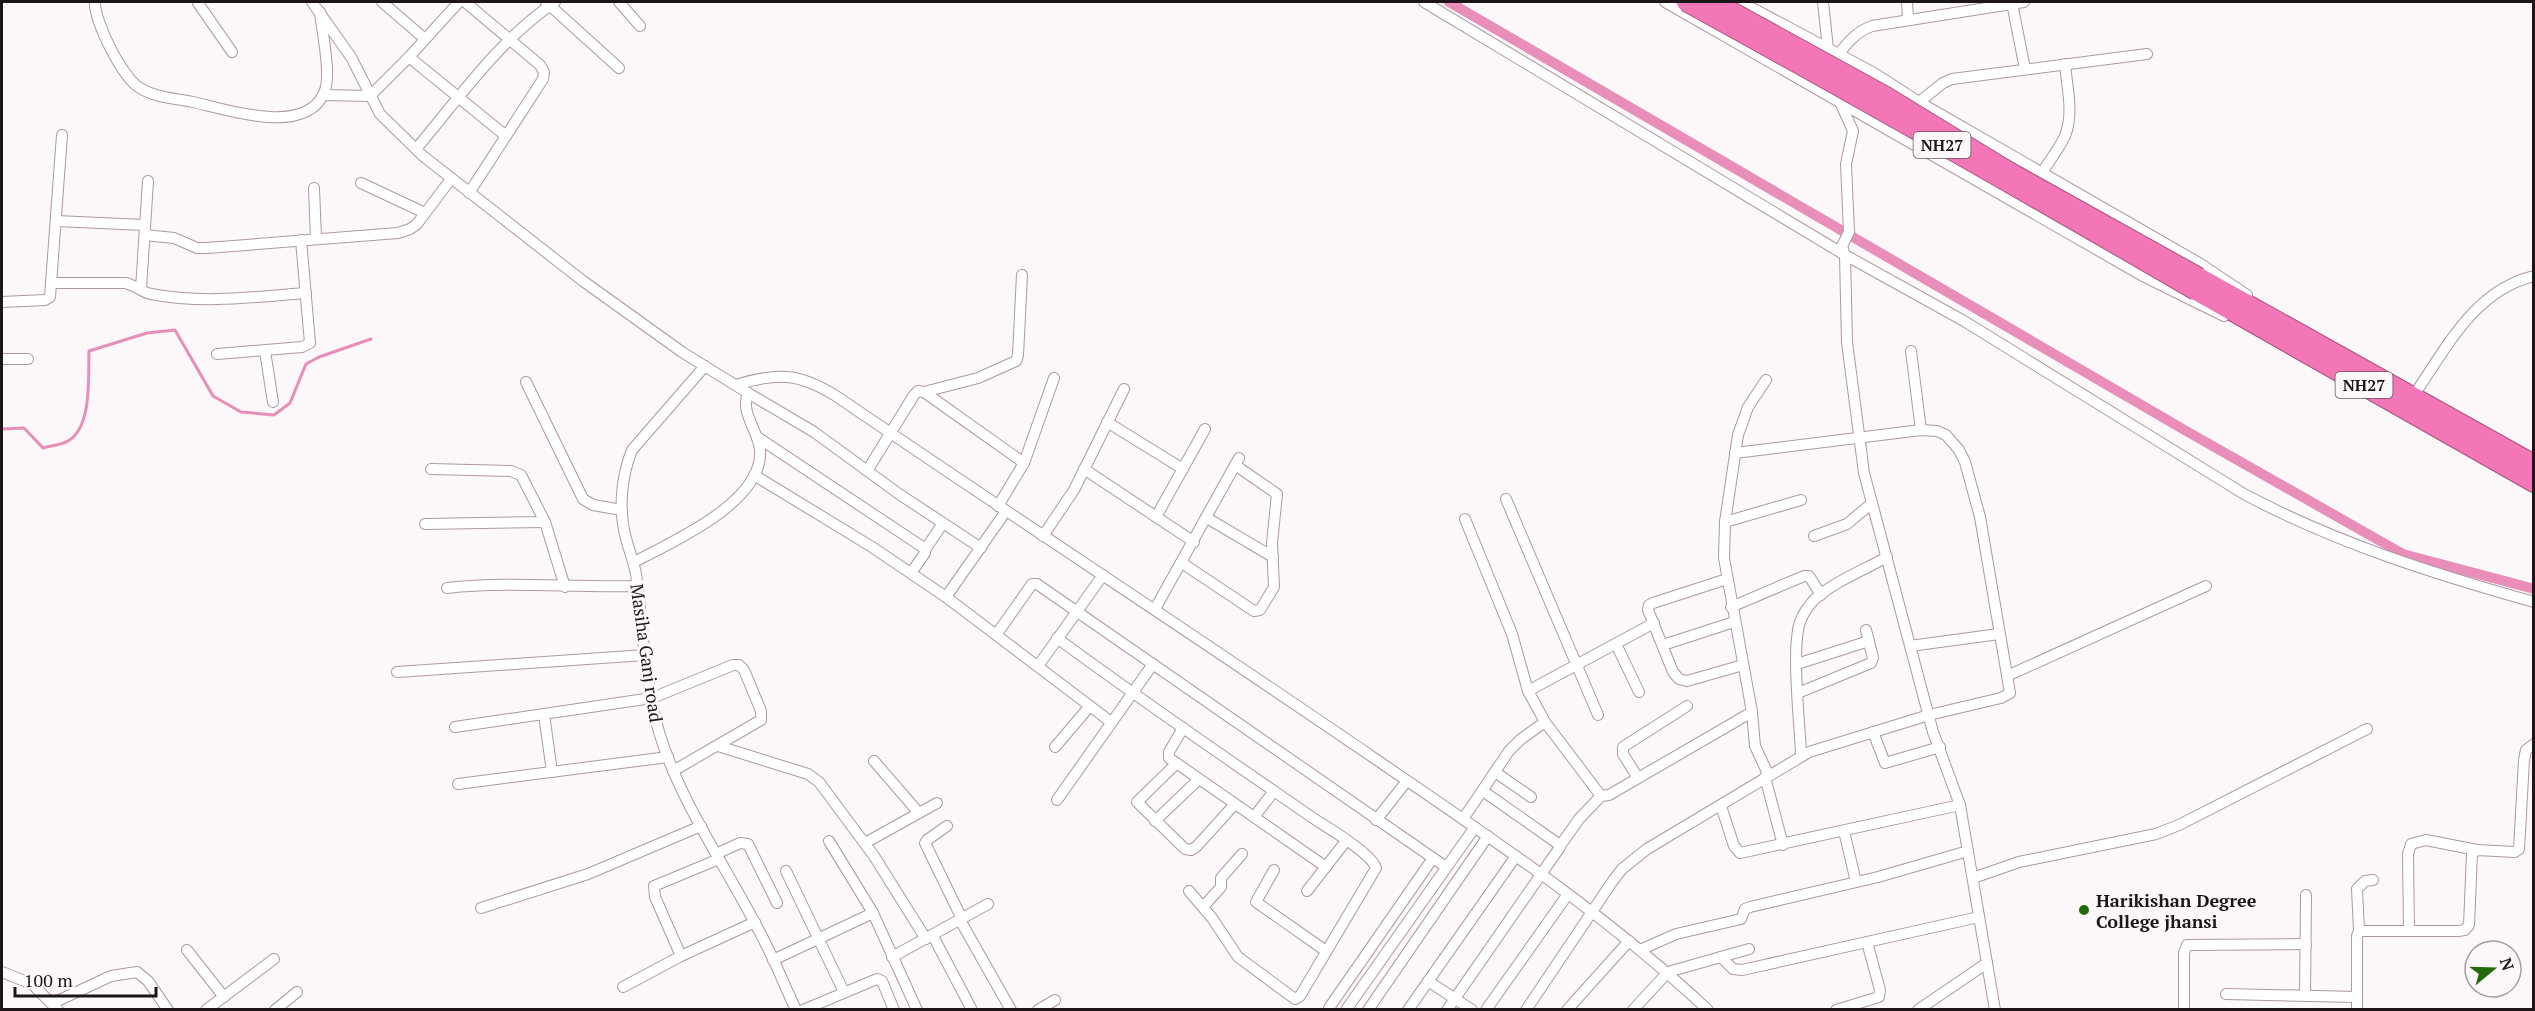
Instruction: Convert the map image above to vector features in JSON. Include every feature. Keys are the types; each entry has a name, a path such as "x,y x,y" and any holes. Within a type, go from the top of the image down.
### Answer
{"highway":[{"name":"NH27","path":"1686,2 1859,97 2014,188 2265,320 2414,395 2532,472"},
{"name":"NH27","path":"1715,2 1886,96 2198,284"},
{"name":"NH27","path":"2265,320 2532,472"}],"street":[{"path":"95,2 100,28 127,78 140,89 156,96 193,102 239,114 273,117 301,113 315,105 324,95 326,74 320,12"},
{"path":"196,2 232,52"},
{"path":"312,2 351,57 380,114 451,179 583,281 705,366 814,432 981,548"},
{"path":"382,2 425,39"},
{"path":"324,95 370,96 459,2"},
{"path":"465,2 540,65 544,72 543,79 469,193"},
{"path":"619,2 640,26"},
{"path":"1424,2 1964,321 2194,465 2275,510 2394,559 2534,602"},
{"path":"1665,2 2171,291 2223,315 2265,320"},
{"path":"1741,2 1874,73 1919,102 2214,273 2248,297 2265,320"},
{"path":"1823,2 1834,53 1840,102 1853,131 1846,164 1849,232 1844,251 1847,342 1864,473 1929,715 1960,805 1995,1010"},
{"path":"1907,2 1908,18"},
{"path":"1834,53 1860,31 1908,18 1958,6 2024,2"},
{"path":"416,149 509,39 550,3 619,68"},
{"path":"2012,3 2025,69"},
{"path":"1919,102 1943,83 1952,79 2147,54"},
{"path":"409,57 506,136"},
{"path":"2042,173 2064,138 2067,127 2070,108 2065,64"},
{"path":"2,302 48,299 51,294 62,135"},
{"path":"56,221 145,230 201,248 404,231 417,224 451,179"},
{"path":"141,289 148,181"},
{"path":"361,183 425,213"},
{"path":"314,188 316,239"},
{"path":"217,354 302,347 309,343 301,240"},
{"path":"867,471 918,391 924,392 978,378 1017,358 1022,275"},
{"path":"2414,395 2473,311 2489,297 2510,285 2534,276"},
{"path":"52,283 125,283 151,294 208,300 306,293"},
{"path":"265,351 273,402"},
{"path":"1911,351 1921,430"},
{"path":"2,359 28,359"},
{"name":"Masiha Ganj road","path":"705,366 632,450 627,462 622,510 624,532 634,562 652,698 659,731 673,771 755,922 796,1010"},
{"path":"736,385 768,376 799,378 817,384 1155,609 1488,836 1592,911 1668,972 1708,1010"},
{"path":"946,597 981,548 1002,509 1024,463 1054,378"},
{"path":"1766,380 1748,407 1738,435 1725,522 1724,558 1731,607 1752,712 1755,746 1767,776 1783,844"},
{"path":"526,381 583,499 593,505 622,510"},
{"path":"1043,536 1074,490 1124,389"},
{"path":"924,392 1024,463"},
{"path":"634,562 692,532 714,517 741,492 754,475 760,456 757,437 744,403 748,393"},
{"path":"1107,422 1183,469"},
{"path":"1156,517 1205,429"},
{"path":"1526,1010 1622,869 1660,841 1802,755 1821,746 1929,715 2005,697 2010,693 1980,517 1965,462 1947,435 1921,430 1735,453"},
{"path":"757,437 925,549"},
{"path":"1155,609 1238,462 1276,494 1272,533 1274,591 1260,610 1256,611 1182,563"},
{"path":"431,469 516,472 525,481 545,522 565,587"},
{"path":"1084,469 1194,542"},
{"path":"754,475 946,597 1111,722"},
{"path":"1506,499 1598,715"},
{"path":"1725,522 1801,500"},
{"path":"1814,536 1847,524 1872,503"},
{"path":"1207,518 1273,557"},
{"path":"1465,519 1512,634 1528,691 1545,722 1601,796"},
{"path":"425,524 545,522"},
{"path":"911,573 943,523"},
{"path":"1802,755 1797,664 1797,637 1800,623 1806,610 1821,595 1887,557"},
{"path":"1038,666 1103,575"},
{"path":"1731,607 1804,576 1812,579 1821,595"},
{"path":"1727,579 1650,604 1648,610 1673,672 1682,681 1743,665"},
{"path":"996,635 1020,597 1033,583 1077,610 1446,867"},
{"path":"447,588 485,584 565,587 637,586"},
{"path":"2007,676 2206,586"},
{"path":"1663,645 1734,622"},
{"path":"1528,691 1654,623"},
{"path":"1910,646 1999,634"},
{"path":"1797,664 1868,635 1873,657 1869,664 1798,693"},
{"path":"1057,638 1131,693 1372,860 1375,871 1300,996 1293,999 1276,983 1238,957 1189,891"},
{"path":"1616,644 1639,692"},
{"path":"397,672 645,655"},
{"path":"1057,800 1153,664"},
{"path":"455,727 652,698 733,665 742,667 762,716 756,725 673,771"},
{"path":"1055,747 1090,706"},
{"path":"1638,778 1623,754 1623,747 1687,706"},
{"path":"1447,1010 1579,819 1601,796 1609,795 1752,712"},
{"path":"544,714 552,772"},
{"path":"1463,819 1515,744 1545,722"},
{"path":"1183,728 1168,754 1169,758 1326,867"},
{"path":"1973,878 2019,862 2147,836 2179,825 2367,729"},
{"path":"1873,732 1885,763 1940,747"},
{"path":"2409,931 2408,854 2410,844 2426,840 2477,850 2515,852 2518,849 2524,760 2526,750 2534,744"},
{"path":"718,746 814,777 865,843 930,937 972,1010"},
{"path":"458,784 668,757"},
{"path":"874,761 919,813"},
{"path":"1176,764 1137,802 1185,849 1191,850 1235,804"},
{"path":"1496,772 1531,797"},
{"path":"1155,821 1199,779"},
{"path":"1376,820 1407,781"},
{"path":"1254,817 1274,791"},
{"path":"1483,791 1560,846"},
{"path":"865,843 937,803"},
{"path":"1721,806 1736,851 1744,853 1960,805"},
{"path":"481,909 588,874 701,826"},
{"path":"947,826 925,843 961,920 1011,1010"},
{"path":"1346,1010 1475,827"},
{"path":"1844,831 1856,882"},
{"path":"1368,1010 1488,836"},
{"path":"829,841 873,913 917,1010"},
{"path":"1306,891 1346,841"},
{"path":"681,956 655,897 654,886 740,843 748,844 777,903"},
{"path":"2359,931 2465,930 2469,918 2470,863 2472,854 2477,850"},
{"path":"1640,950 1690,930 1741,919 1745,909 1750,907 1856,882 1968,851"},
{"path":"1203,907 1221,887 1221,878 1242,854"},
{"path":"1408,1010 1516,856"},
{"path":"1329,1008 1433,858"},
{"path":"1274,870 1256,902 1326,951"},
{"path":"786,871 844,992"},
{"path":"2357,1010 2357,936 2359,931 2357,889 2365,881 2373,880"},
{"path":"1486,1010 1568,894"},
{"path":"2305,995 2306,895"},
{"path":"892,957 988,904"},
{"path":"773,960 873,913"},
{"path":"1721,957 1733,969 1742,970 1979,917"},
{"path":"623,987 681,956 755,922"},
{"path":"1567,1010 1629,941"},
{"path":"1836,1010 1879,997 1880,990 1867,942"},
{"path":"2184,1010 2184,953 2187,945 2306,944"},
{"path":"1634,1010 1668,972 1749,949"},
{"path":"187,951 224,997"},
{"path":"206,1010 274,959"},
{"path":"1918,1010 1987,963"},
{"path":"2,972 32,984 56,1006 111,976 137,972 148,981 168,1010"},
{"path":"803,1010 880,979 894,1010"},
{"path":"1428,981 1472,1010"},
{"path":"275,1010 297,992"},
{"path":"2226,994 2356,997"},
{"path":"1038,1010 1055,1000"}],"waterway":[{"path":"1449,2 2188,432 2403,554 2534,589"},
{"path":"2,429 24,428 43,448 66,442 75,436 85,414 89,351 147,333 175,330 213,396 241,412 274,415 290,403 306,364 319,357 371,339"}],"place":[{"name":"Harikishan Degree College jhansi","path":"2084,910"}]}
